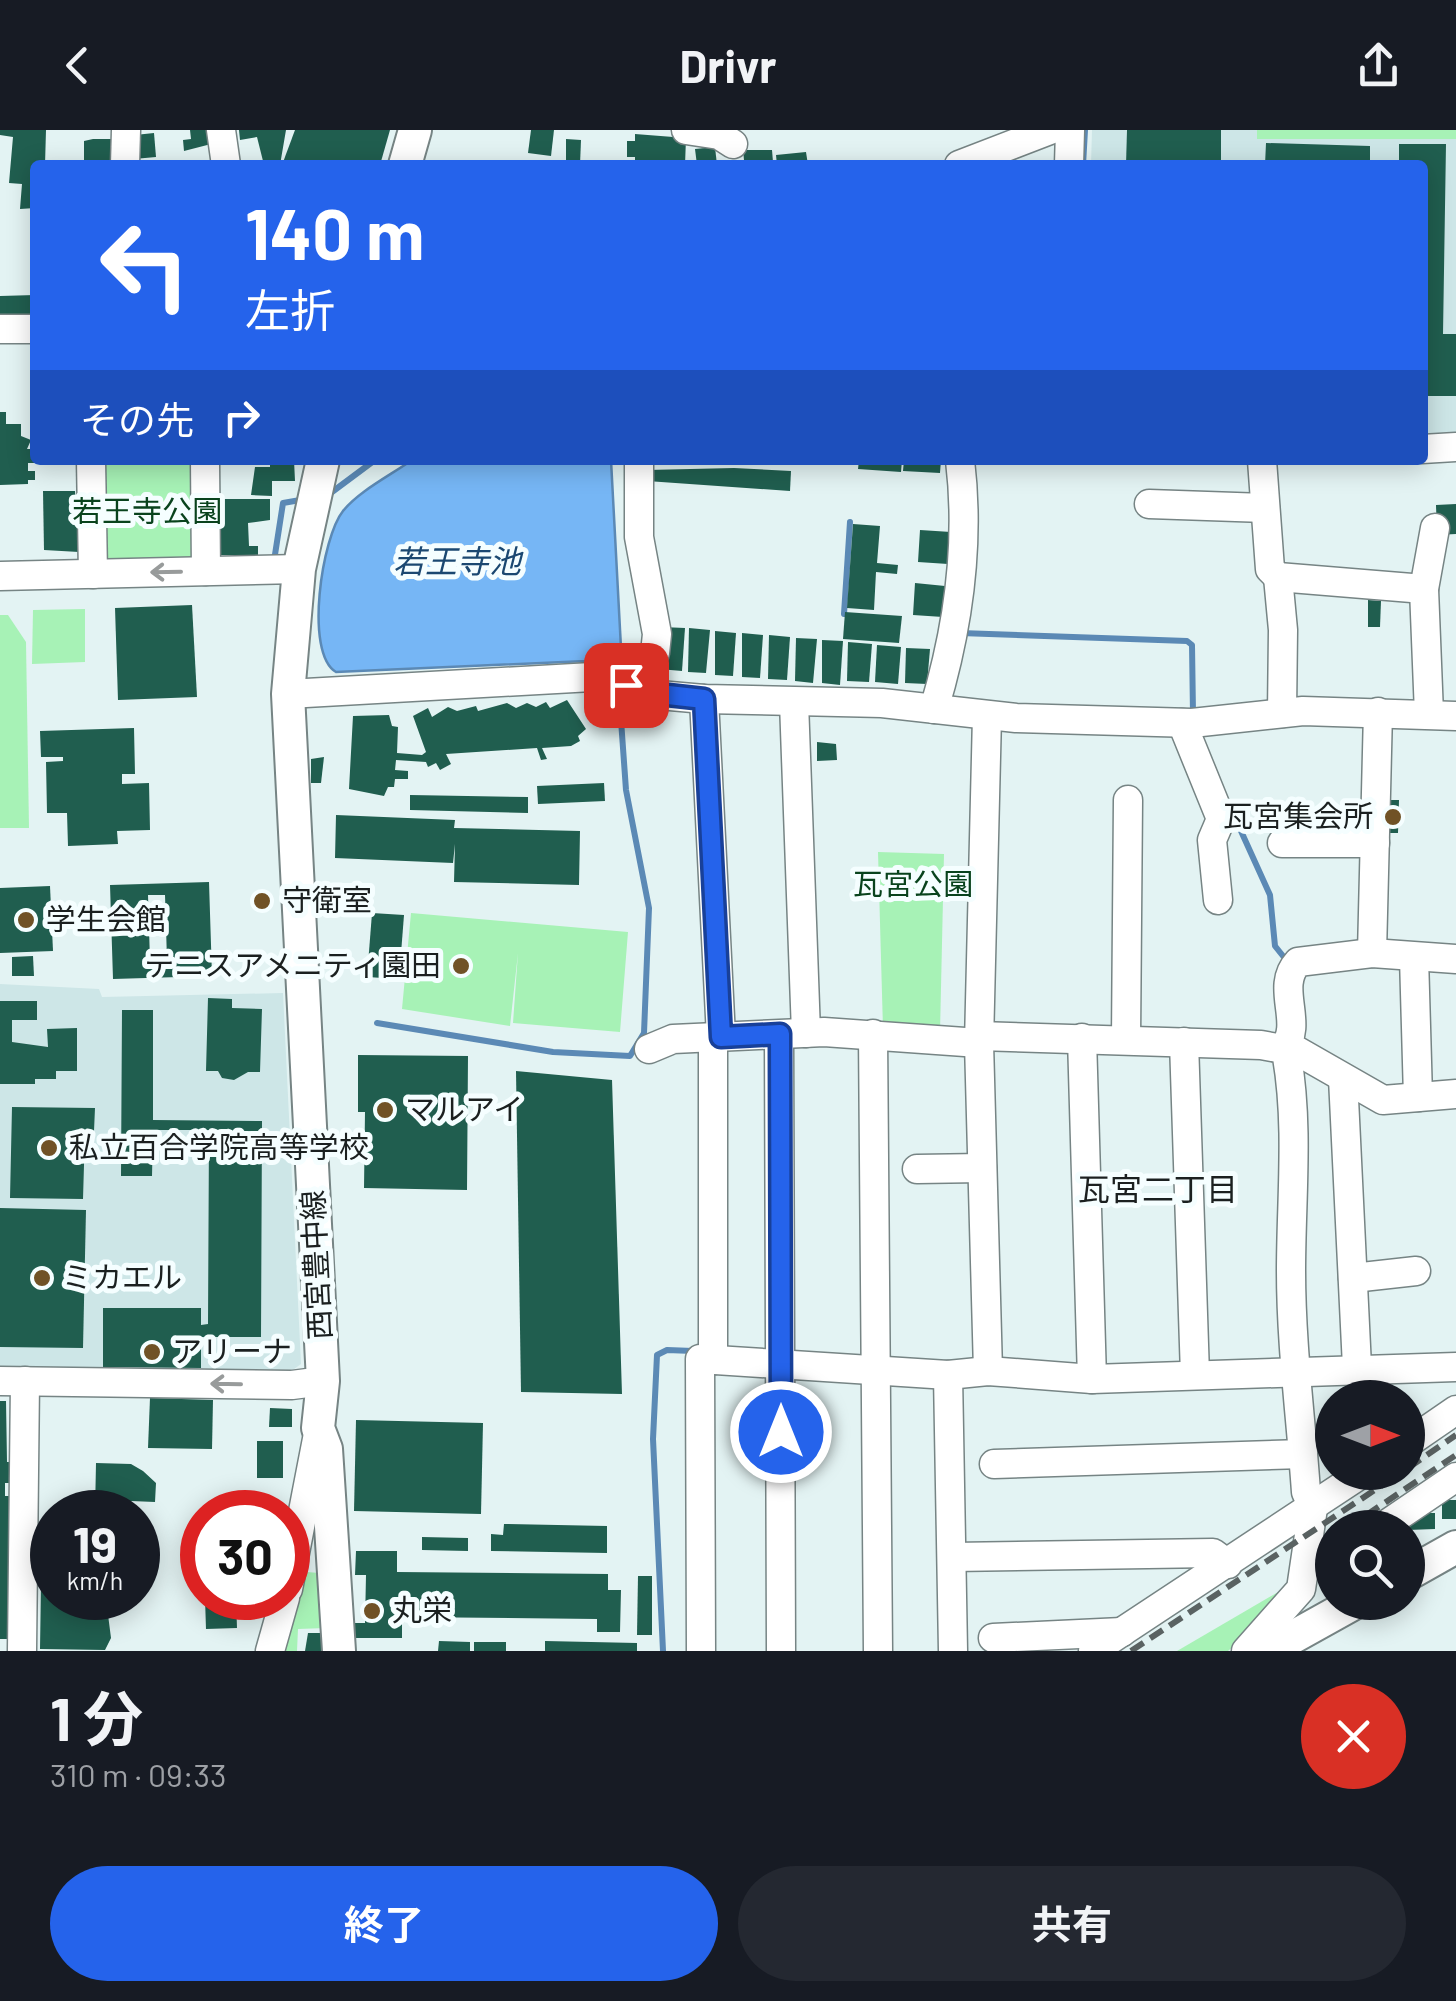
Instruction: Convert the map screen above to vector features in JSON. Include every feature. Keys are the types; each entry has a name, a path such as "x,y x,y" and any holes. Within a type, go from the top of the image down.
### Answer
{"main road":[{"path":"405,160 414,130"},
{"name":"西宮豊中線","path":"316,486 298,569 288,694 323,1381 318,1428 326,1449 339,1651"},
{"path":"1425,1564 1456,1547"},
{"path":"1268,1651 1324,1620"}],"street":[{"path":"125,160 126,130"},
{"path":"221,130 225,160"},
{"path":"686,130 719,135 733,144"},
{"path":"983,160 1050,130"},
{"path":"1069,160 1070,130"},
{"path":"0,330 30,329"},
{"path":"1428,449 1456,447"},
{"path":"91,465 93,574"},
{"path":"204,465 206,572"},
{"path":"626,685 655,654 657,634 639,537 640,465"},
{"path":"934,709 957,627 965,515 960,465"},
{"path":"1262,465 1270,569 1278,577 1284,630 1282,713"},
{"path":"1149,504 1265,508"},
{"path":"288,694 592,677 659,694 704,699 934,709 987,716 1228,723 1282,713 1442,715 1424,589 1435,528"},
{"path":"0,576 298,569"},
{"path":"1278,577 1424,589"},
{"path":"704,699 717,1037 713,1360"},
{"path":"781,1651 781,1364 793,1034 794,702"},
{"path":"1372,953 1378,712"},
{"path":"987,716 979,1040 988,1371"},
{"path":"1182,723 1221,819 1212,840 1218,900"},
{"path":"1126,1039 1119,935 1121,832 1128,800"},
{"path":"1282,843 1375,843"},
{"path":"1246,1651 1296,1599 1304,1579 1314,1508 1306,1492 1291,1275 1293,1146 1283,1049 1292,1037 1287,991 1291,969 1308,958 1372,953 1456,959"},
{"path":"1414,957 1418,1097"},
{"path":"649,1049 673,1038 793,1034 979,1040 1126,1039 1292,1048 1384,1100 1456,1094"},
{"path":"872,1034 878,1651"},
{"path":"1082,1038 1092,1378"},
{"path":"1184,1042 1194,1375"},
{"path":"1343,1078 1357,1368"},
{"path":"917,1169 982,1168"},
{"path":"1353,1278 1416,1271"},
{"path":"701,1651 700,1358 948,1375 988,1371 1092,1378 1456,1368"},
{"path":"948,1375 953,1651"},
{"path":"22,1651 12,1381 292,1385 323,1381"},
{"path":"1425,1431 1456,1410"},
{"path":"307,1490 318,1428"},
{"path":"994,1464 1303,1454"},
{"path":"1408,1510 1456,1478"},
{"path":"1092,1651 1339,1490"},
{"path":"953,1557 1213,1553 1228,1564"},
{"path":"310,1556 335,1556"},
{"path":"1304,1579 1315,1572"},
{"path":"270,1651 279,1620"},
{"path":"993,1638 1122,1632"}],"shaded area":[{"path":"1092,130 1456,130 1456,433 1428,435 1428,160 1091,160"},
{"path":"0,984 99,989 102,997 283,993 301,1364 290,1372 0,1369"}],"green space":[{"path":"1257,130 1456,130 1456,139 1257,139"},
{"name":"若王寺公園","path":"99,465 195,465 192,561 107,563"},
{"path":"85,609 85,662 32,664 33,610"},
{"path":"0,615 8,615 26,642 29,828 0,828"},
{"name":"瓦宮公園","path":"878,852 944,854 940,1032 883,1029"},
{"path":"411,913 628,932 620,1032 513,1023 518,953 510,1026 402,1009"},
{"path":"310,1572 319,1573 326,1628 298,1629 297,1651 281,1651 290,1620 310,1620"},
{"path":"1297,1581 1292,1593 1228,1651 1177,1651"}],"water":[{"name":"若王寺池","path":"404,465 611,465 621,648 610,657 586,661 336,672 326,661 321,642 323,568 343,511"}],"building":[{"path":"0,130 46,130 45,160 30,160 30,208 20,209 22,184 9,183 13,137 0,135"},
{"path":"190,130 213,130 215,143 184,151 183,140 191,139"},
{"path":"239,130 286,130 281,160 263,160 257,137 240,140"},
{"path":"295,130 390,130 381,160 284,160"},
{"path":"531,130 554,130 551,156 528,153"},
{"path":"1127,130 1221,130 1221,160 1126,160"},
{"path":"154,133 156,157 134,159 135,135"},
{"path":"635,134 686,138 685,160 627,157 627,141 635,141"},
{"path":"113,139 113,160 84,160 84,141"},
{"path":"566,139 581,140 580,160 566,160"},
{"path":"1266,143 1370,146 1370,160 1265,160"},
{"path":"1399,144 1446,144 1443,334 1456,334 1456,396 1428,396 1428,160 1399,160"},
{"path":"715,147 716,160 696,160 695,149"},
{"path":"743,150 772,150 773,160 744,160"},
{"path":"806,152 807,160 776,160 776,155"},
{"path":"30,295 30,315 0,315 0,296"},
{"path":"0,412 6,412 6,424 21,424 21,436 30,440 28,471 35,471 35,480 0,485"},
{"path":"294,465 295,481 272,481 272,496 251,495 255,467"},
{"path":"858,465 902,465 901,472 858,469"},
{"path":"904,465 941,465 940,473 903,471"},
{"path":"647,470 791,471 790,491 647,481"},
{"path":"43,491 75,491 79,552 44,550"},
{"path":"220,499 270,499 270,520 248,523 249,546 258,546 258,555 221,555"},
{"path":"1456,504 1456,534 1437,535 1436,505"},
{"path":"853,524 880,526 877,563 898,565 897,574 876,572 874,610 847,608"},
{"path":"920,530 951,532 948,564 918,562"},
{"path":"915,583 945,586 943,617 913,615"},
{"path":"1368,600 1381,601 1380,627 1368,627"},
{"path":"192,605 197,697 118,700 115,608"},
{"path":"845,612 902,616 899,643 843,639"},
{"path":"662,627 685,628 682,671 659,669"},
{"path":"689,628 710,630 706,673 688,672"},
{"path":"715,631 736,633 733,676 715,675"},
{"path":"742,633 763,635 760,678 742,677"},
{"path":"769,635 790,637 787,680 768,679"},
{"path":"796,638 817,639 813,683 795,681"},
{"path":"822,640 843,641 840,685 822,683"},
{"path":"848,642 872,644 869,682 847,681"},
{"path":"877,645 901,647 898,684 875,682"},
{"path":"906,648 930,649 927,684 905,683"},
{"path":"567,700 586,729 578,736 580,741 571,746 542,748 547,759 541,760 537,748 446,754 451,764 440,770 436,763 428,767 426,762 396,760 395,770 408,771 408,779 395,779 394,787 388,787 384,796 349,789 353,716 389,715 392,726 398,727 397,753 422,755 426,752 413,716 428,708 432,717 448,707 457,711 476,706 478,711 507,703 516,708 546,702 550,708"},
{"path":"134,728 135,774 122,774 122,784 149,783 150,830 117,831 118,844 68,846 67,813 47,813 46,762 63,761 63,757 41,757 40,731"},
{"path":"817,742 836,744 837,760 817,761"},
{"path":"324,757 321,783 311,783 311,759"},
{"path":"604,783 605,801 538,804 537,786"},
{"path":"410,795 528,797 528,813 410,810"},
{"name":"瓦宮集会所","path":"1387,800 1399,800 1398,833 1386,833"},
{"path":"336,815 455,820 454,828 580,831 579,885 454,882 455,844 453,863 335,858"},
{"path":"209,882 212,976 113,979 110,885","holes":["148,895 165,895 167,960 150,961"]},
{"name":"学生会館","path":"50,886 53,951 0,953 0,888"},
{"path":"372,913 404,915 399,979 367,977"},
{"path":"33,956 34,976 12,976 12,957"},
{"path":"208,998 232,999 232,1008 262,1009 260,1072 248,1072 234,1080 222,1078 218,1071 206,1071"},
{"path":"0,1001 37,1001 37,1020 12,1020 12,1042 48,1047 47,1029 77,1028 77,1071 56,1071 56,1079 35,1079 35,1084 0,1084"},
{"path":"122,1010 153,1010 153,1120 262,1121 261,1337 201,1337 201,1368 103,1367 103,1308 201,1308 201,1325 208,1324 209,1130 153,1130 152,1176 121,1176"},
{"path":"358,1055 468,1056 467,1190 364,1188 365,1112 358,1112"},
{"path":"516,1071 612,1080 622,1394 521,1392"},
{"path":"12,1107 95,1108 94,1131 85,1131 83,1199 10,1198"},
{"name":"ミカエル","path":"0,1208 86,1210 83,1348 0,1347"},
{"path":"150,1398 213,1400 212,1449 148,1448"},
{"path":"0,1401 6,1401 7,1462 11,1462 10,1483 5,1483 5,1496 10,1496 10,1639 0,1639"},
{"path":"270,1408 292,1409 292,1427 269,1427"},
{"path":"356,1420 483,1423 481,1514 354,1511"},
{"path":"257,1441 283,1441 283,1478 257,1478"},
{"path":"96,1463 131,1464 156,1483 156,1490 95,1490"},
{"path":"1442,1500 1456,1500 1456,1519 1442,1519"},
{"path":"1425,1513 1435,1513 1435,1529 1425,1529"},
{"path":"504,1524 607,1526 607,1553 491,1551 491,1534 503,1535"},
{"path":"422,1537 468,1538 468,1551 422,1550"},
{"path":"356,1551 397,1551 397,1572 608,1574 608,1590 621,1590 620,1632 597,1632 597,1619 402,1617 402,1638 353,1638 353,1623 365,1623 366,1575 355,1575"},
{"path":"638,1576 652,1576 652,1635 637,1635"},
{"path":"40,1620 109,1620 111,1638 105,1650 40,1649"},
{"path":"206,1620 237,1620 237,1628 206,1629"},
{"path":"308,1633 326,1633 324,1651 305,1651"},
{"path":"439,1641 470,1642 470,1651 438,1651"},
{"path":"545,1641 637,1643 637,1651 545,1651"},
{"path":"474,1642 506,1642 506,1651 474,1651"}],"waterway":[{"path":"1083,160 1085,130"},
{"path":"328,495 368,465"},
{"path":"274,561 283,503 306,499"},
{"path":"844,614 850,522"},
{"path":"960,633 1187,641 1192,645 1193,714"},
{"path":"377,1023 553,1052 630,1056 644,1033 649,908 626,790 620,706 628,695"},
{"path":"1231,809 1270,895 1275,946 1283,956"},
{"path":"663,1651 653,1439 657,1355 667,1350 693,1351"}],"railway":[{"path":"1425,1456 1456,1435"},
{"path":"1374,1510 1456,1455"},
{"path":"1131,1651 1375,1490"}],"place":[{"name":"瓦宮集会所","path":"1393,817"},
{"name":"守衛室","path":"262,901"},
{"name":"学生会館","path":"26,920"},
{"name":"テニスアメニティ園田","path":"461,966"},
{"name":"マルアイ","path":"385,1110"},
{"name":"私立百合学院高等学校","path":"49,1148"},
{"name":"ミカエル","path":"42,1278"},
{"name":"アリーナ","path":"152,1352"},
{"name":"丸栄","path":"372,1611"}],"district":[{"name":"瓦宮二丁目","path":"1158,1190"}],"route":[{"path":"626,685 659,694 704,699 721,1037 780,1034 781,1432"}]}
